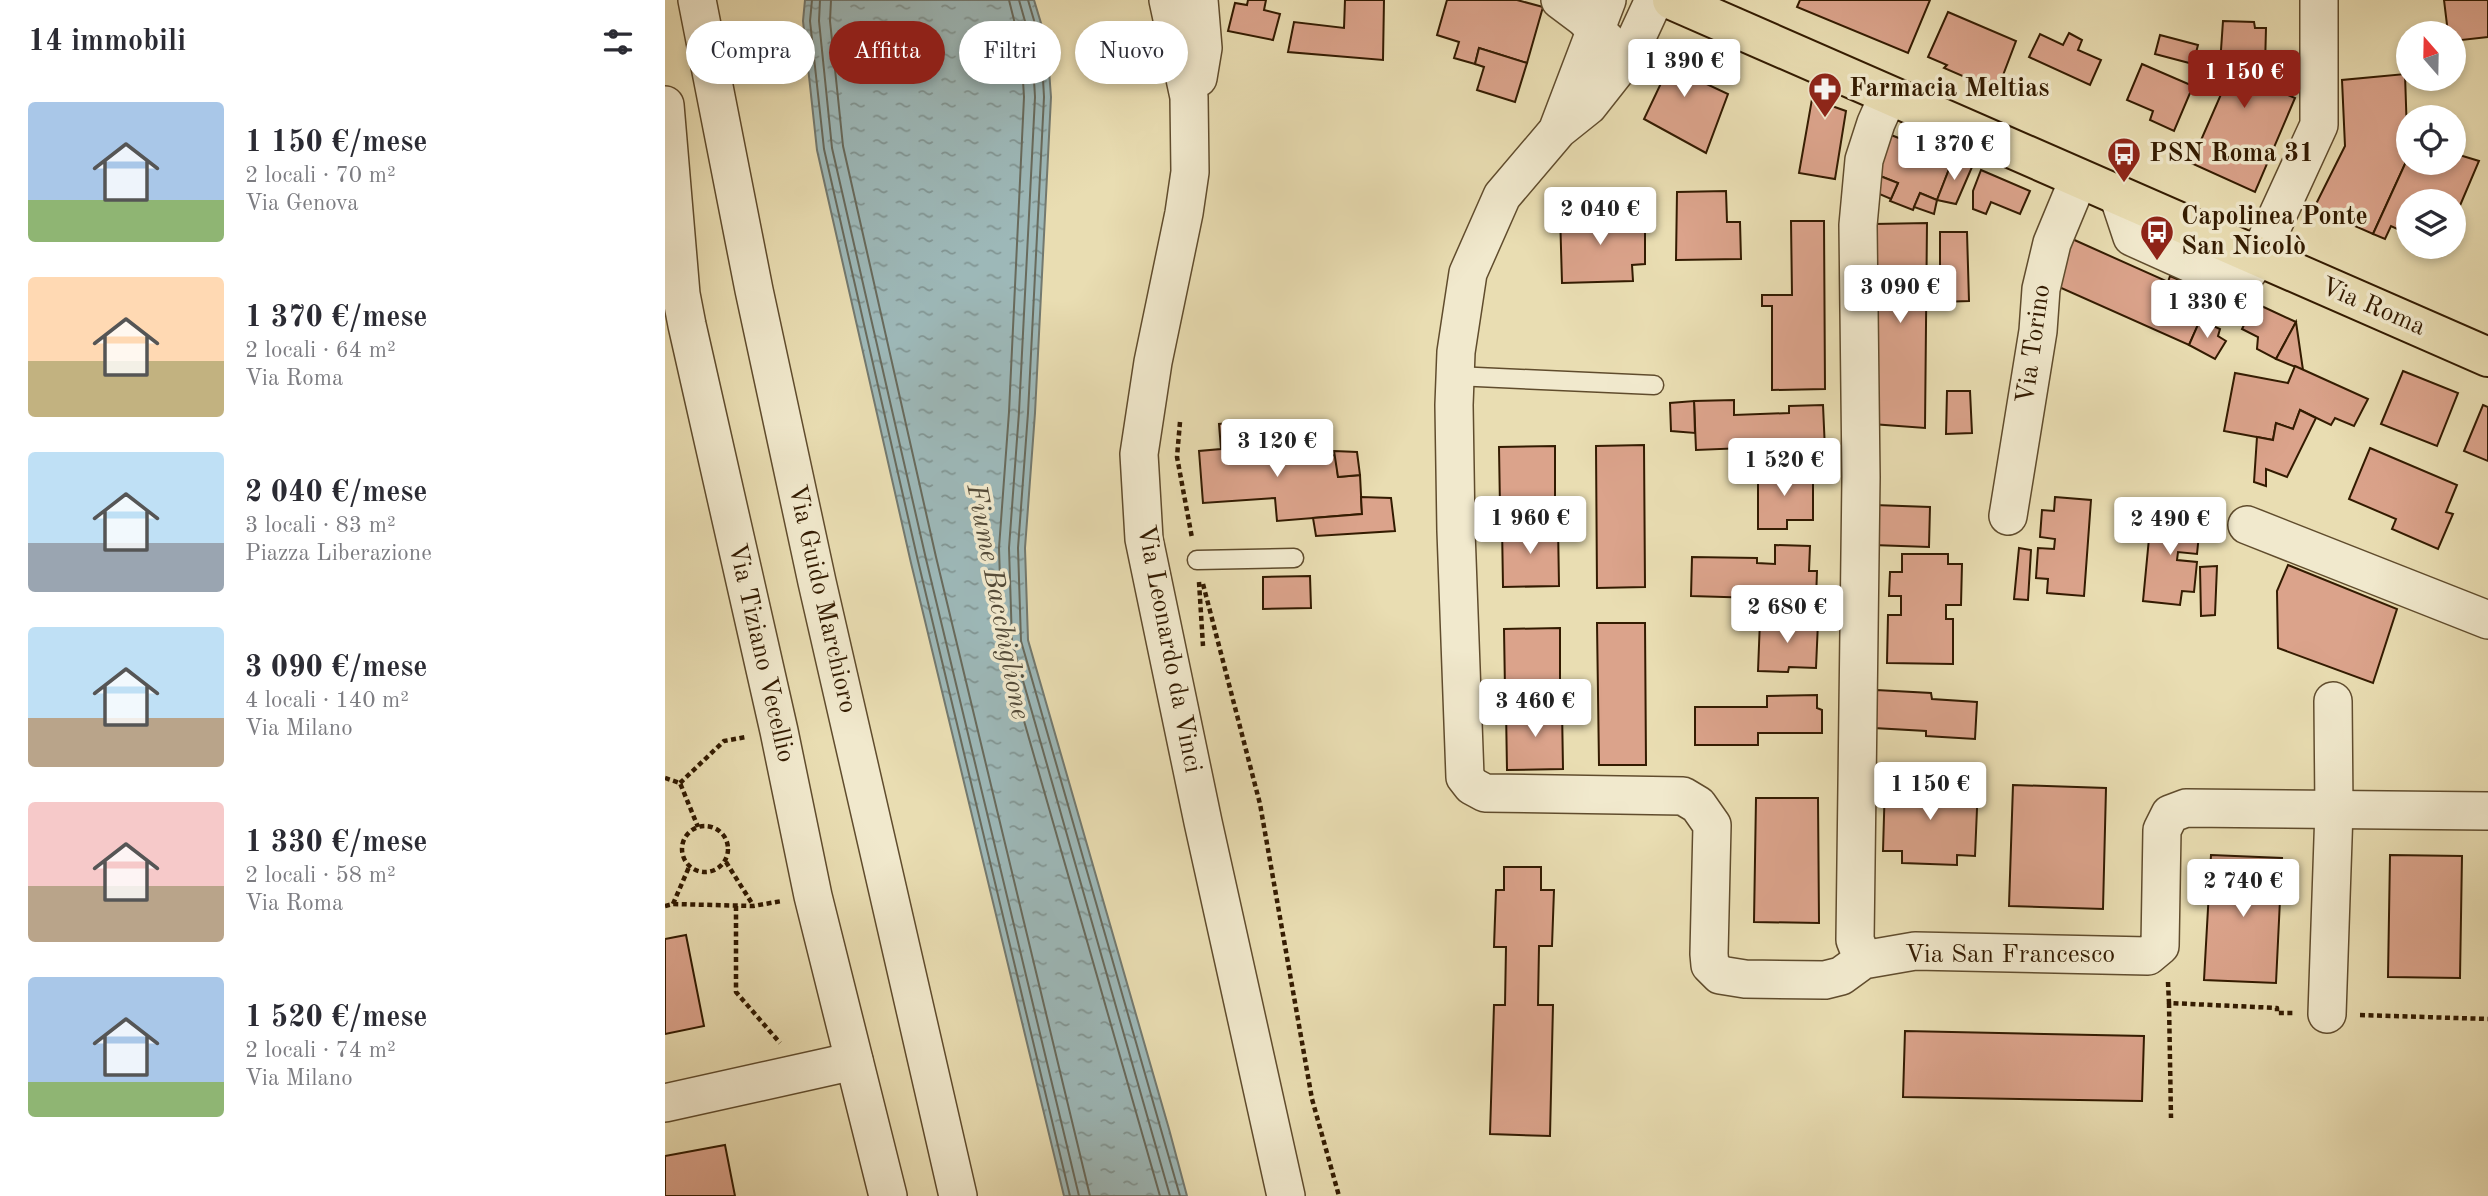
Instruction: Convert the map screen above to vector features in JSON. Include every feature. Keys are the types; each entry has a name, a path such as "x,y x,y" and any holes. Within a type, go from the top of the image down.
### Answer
{"main road":[{"name":"Via Roma","path":"1672,0 2488,357"}],"street":[{"name":"Via Guido Marchioro","path":"697,0 780,410 958,1196"},
{"name":"Via Leonardo da Vinci","path":"1168,0 1189,97 1190,172 1153,362 1139,454 1145,539 1203,822 1286,1196"},
{"name":"Via Leonardo da Vinci","path":"1189,97 1197,86 1203,48 1199,0"},
{"path":"1560,0 1584,18 1601,15"},
{"path":"1455,376 1462,301 1468,274 1502,196 1558,130 1588,106 1629,54 1654,0"},
{"path":"2258,258 2319,125 2319,0"},
{"path":"1601,15 1605,41 1629,54"},
{"path":"1558,130 1601,15"},
{"path":"1863,960 1855,940 1861,477 1858,225 1864,160 1888,96"},
{"name":"Via Tiziano Vecellio","path":"665,106 673,296 779,730 813,896 888,1196"},
{"name":"Via Torino","path":"2008,516 2038,331 2041,289 2052,243 2079,178"},
{"name":"Via San Francesco","path":"1455,376 1456,531 1465,777 1472,786 1485,793 1683,796 1698,805 1712,825 1709,954 1710,965 1720,975 1745,979 1825,980 1841,976 1863,960 1915,951 2148,956 2160,946 2162,830 2170,814 2186,808 2488,811"},
{"path":"2247,525 2488,620"},
{"path":"2327,1014 2334,810 2333,701"},
{"path":"665,1103 854,1061"}],"lane":[{"path":"1455,376 1654,385"},
{"path":"1196,560 1294,558"}],"path":[{"name":"Via Leonardo da Vinci","path":"1177,457 1196,560 1203,624"},
{"name":"Via Leonardo da Vinci","path":"1196,560 1260,803 1312,1099 1339,1196"},
{"path":"680,783 724,741 779,730"},
{"path":"665,778 680,783 698,827"},
{"path":"726,862 709,872 699,872 689,867 683,859 681,849 684,838 698,827 711,826 720,831 726,839 726,862 753,906"},
{"path":"673,904 689,867"},
{"path":"665,906 753,906 813,896"},
{"path":"736,906 736,992 805,1072"},
{"path":"2169,1003 2171,1118"}],"water":[{"name":"Fiume Bacchiglione","path":"805,0 1034,0 1040,21 959,21 959,84 1050,84 1035,413 1025,548 1028,640 1187,1196 1064,1196 911,563 817,150 810,84 815,84 815,21 803,21"}],"building":[{"path":"1248,0 1266,0 1264,10 1280,14 1273,40 1228,31 1235,3 1247,5"},
{"path":"1345,0 1384,0 1383,60 1288,52 1294,22 1344,28"},
{"path":"1447,0 1517,0 1543,7 1527,63 1479,48 1475,64 1454,58 1459,42 1437,35"},
{"path":"1800,0 1930,0 1908,53 1797,7"},
{"path":"2444,0 2488,0 2488,37 2466,40 2466,21 2447,21"},
{"path":"1948,12 2016,41 1997,91 1944,68 1947,65 1928,57"},
{"path":"2223,21 2254,22 2255,28 2266,28 2265,67 2279,72 2272,88 2295,98 2255,192 2191,163 2226,83 2219,79"},
{"path":"2069,33 2082,40 2078,50 2101,60 2090,85 2029,57 2040,34 2063,45"},
{"path":"2160,35 2198,45 2193,64 2155,54"},
{"path":"1654,44 1705,63 1700,81 1728,94 1706,153 1644,119 1664,77 1648,69"},
{"path":"1479,48 1527,63 1515,102 1477,90 1484,67 1475,64"},
{"path":"2142,64 2193,86 2174,131 2150,120 2153,111 2127,100"},
{"path":"2396,75 2396,91 2406,91 2406,105 2396,105 2396,175 2400,175 2373,234 2314,208 2345,146 2342,80"},
{"path":"1812,99 1846,111 1835,179 1799,173"},
{"path":"1891,135 1953,159 1937,200 1920,193 1913,210 1890,201 1898,183 1875,174"},
{"path":"2466,157 2479,161 2466,192 2466,189 2396,189 2396,228 2391,226 2385,239 2373,234 2400,175 2466,175"},
{"path":"1953,159 1972,167 1956,204 1937,200"},
{"path":"1981,170 2030,191 2020,214 1991,202 1986,214 1973,209 1973,191"},
{"path":"1875,174 1898,183 1891,199 1870,190"},
{"path":"1726,191 1727,222 1740,222 1741,259 1676,260 1677,192"},
{"path":"1920,193 1937,200 1934,214 1914,207"},
{"path":"1630,211 1630,228 1645,228 1645,264 1632,265 1633,281 1562,283 1560,213"},
{"path":"1791,221 1824,221 1825,389 1772,390 1772,306 1762,306 1762,295 1792,295"},
{"path":"1927,223 1925,428 1872,424 1874,224"},
{"path":"1940,232 1967,232 1969,301 1940,302"},
{"path":"2070,238 2168,282 2170,276 2212,294 2189,345 2050,283"},
{"path":"2255,303 2296,322 2276,359 2257,349 2258,337 2242,329"},
{"path":"2200,320 2220,329 2218,336 2226,341 2215,359 2189,345"},
{"path":"2296,322 2303,370 2276,359"},
{"path":"2295,366 2368,399 2354,426 2335,418 2331,425 2300,410 2293,429 2276,423 2273,440 2224,431 2235,373 2288,383"},
{"path":"2403,371 2458,393 2437,446 2381,424"},
{"path":"1947,391 1970,391 1972,433 1946,434"},
{"path":"1734,400 1734,415 1789,413 1789,406 1823,405 1825,450 1744,454 1744,448 1696,450 1694,401"},
{"path":"1694,401 1695,433 1671,431 1670,403"},
{"path":"2483,405 2488,407 2488,461 2464,451"},
{"path":"2300,410 2316,418 2287,477 2266,469 2266,486 2254,482 2257,437 2273,440 2276,423 2293,429"},
{"path":"1242,422 1244,448 1280,446 1281,459 1336,455 1338,477 1360,475 1362,514 1277,521 1275,498 1203,503 1199,451 1221,449 1219,424"},
{"path":"1644,445 1645,587 1597,588 1596,446"},
{"path":"1555,446 1555,507 1500,508 1499,447"},
{"path":"2370,448 2457,485 2446,512 2453,514 2438,549 2392,529 2396,519 2349,499"},
{"path":"1334,451 1357,452 1360,475 1338,477"},
{"path":"1758,470 1813,470 1813,520 1787,520 1787,529 1758,529"},
{"path":"1361,497 1391,498 1395,531 1316,536 1313,518 1362,514"},
{"path":"2055,497 2091,500 2084,596 2047,593 2048,579 2036,578 2038,548 2054,549 2055,539 2040,537 2042,510 2054,511"},
{"path":"1874,505 1930,507 1929,547 1873,545"},
{"path":"2152,507 2187,510 2185,523 2200,524 2197,554 2178,552 2177,560 2197,562 2194,592 2182,591 2180,605 2143,601"},
{"path":"1502,525 1558,525 1559,586 1503,587"},
{"path":"1775,545 1810,546 1809,571 1817,571 1816,600 1775,599 1775,593 1757,593 1757,598 1691,596 1692,557 1757,558 1757,563 1775,564"},
{"path":"2019,548 2031,550 2028,600 2014,599"},
{"path":"1902,554 1948,554 1948,564 1962,564 1961,605 1946,605 1946,619 1953,619 1953,664 1887,663 1888,615 1901,615 1901,596 1889,596 1890,572 1902,572"},
{"path":"2288,565 2397,609 2373,683 2278,648 2277,591"},
{"path":"2217,566 2215,615 2201,616 2200,567"},
{"path":"1310,576 1311,608 1263,609 1263,577"},
{"path":"1760,620 1818,622 1816,668 1789,667 1788,672 1758,671"},
{"path":"1597,623 1645,623 1646,765 1599,765"},
{"path":"1560,628 1560,689 1505,690 1504,629"},
{"path":"1876,690 1931,693 1932,699 1977,702 1975,739 1926,736 1926,731 1874,728"},
{"path":"1817,695 1817,708 1822,710 1822,733 1758,733 1758,745 1695,745 1695,707 1767,707 1767,696"},
{"path":"1562,708 1563,769 1507,770 1506,709"},
{"path":"1885,782 1978,785 1975,856 1957,855 1957,865 1902,863 1902,851 1883,851"},
{"path":"2013,785 2106,788 2103,909 2009,906"},
{"path":"1756,798 1818,798 1819,923 1754,922"},
{"path":"2211,855 2282,858 2276,983 2204,980"},
{"path":"2390,855 2462,856 2460,978 2388,977"},
{"path":"1504,867 1541,867 1541,890 1554,890 1552,946 1539,946 1538,1005 1553,1005 1550,1136 1490,1134 1494,1005 1505,1005 1506,947 1494,947 1496,890 1504,890"},
{"path":"686,935 704,1026 665,1034 665,939"},
{"path":"1905,1031 2144,1036 2142,1101 1903,1097"},
{"path":"725,1145 735,1196 665,1196 665,1156"}],"place":[{"name":"Farmacia Meltias","path":"1825,119"},
{"name":"PSN Roma 31","path":"2124,184"},
{"name":"Capolinea Ponte San Nicolò","path":"2157,262"}]}
